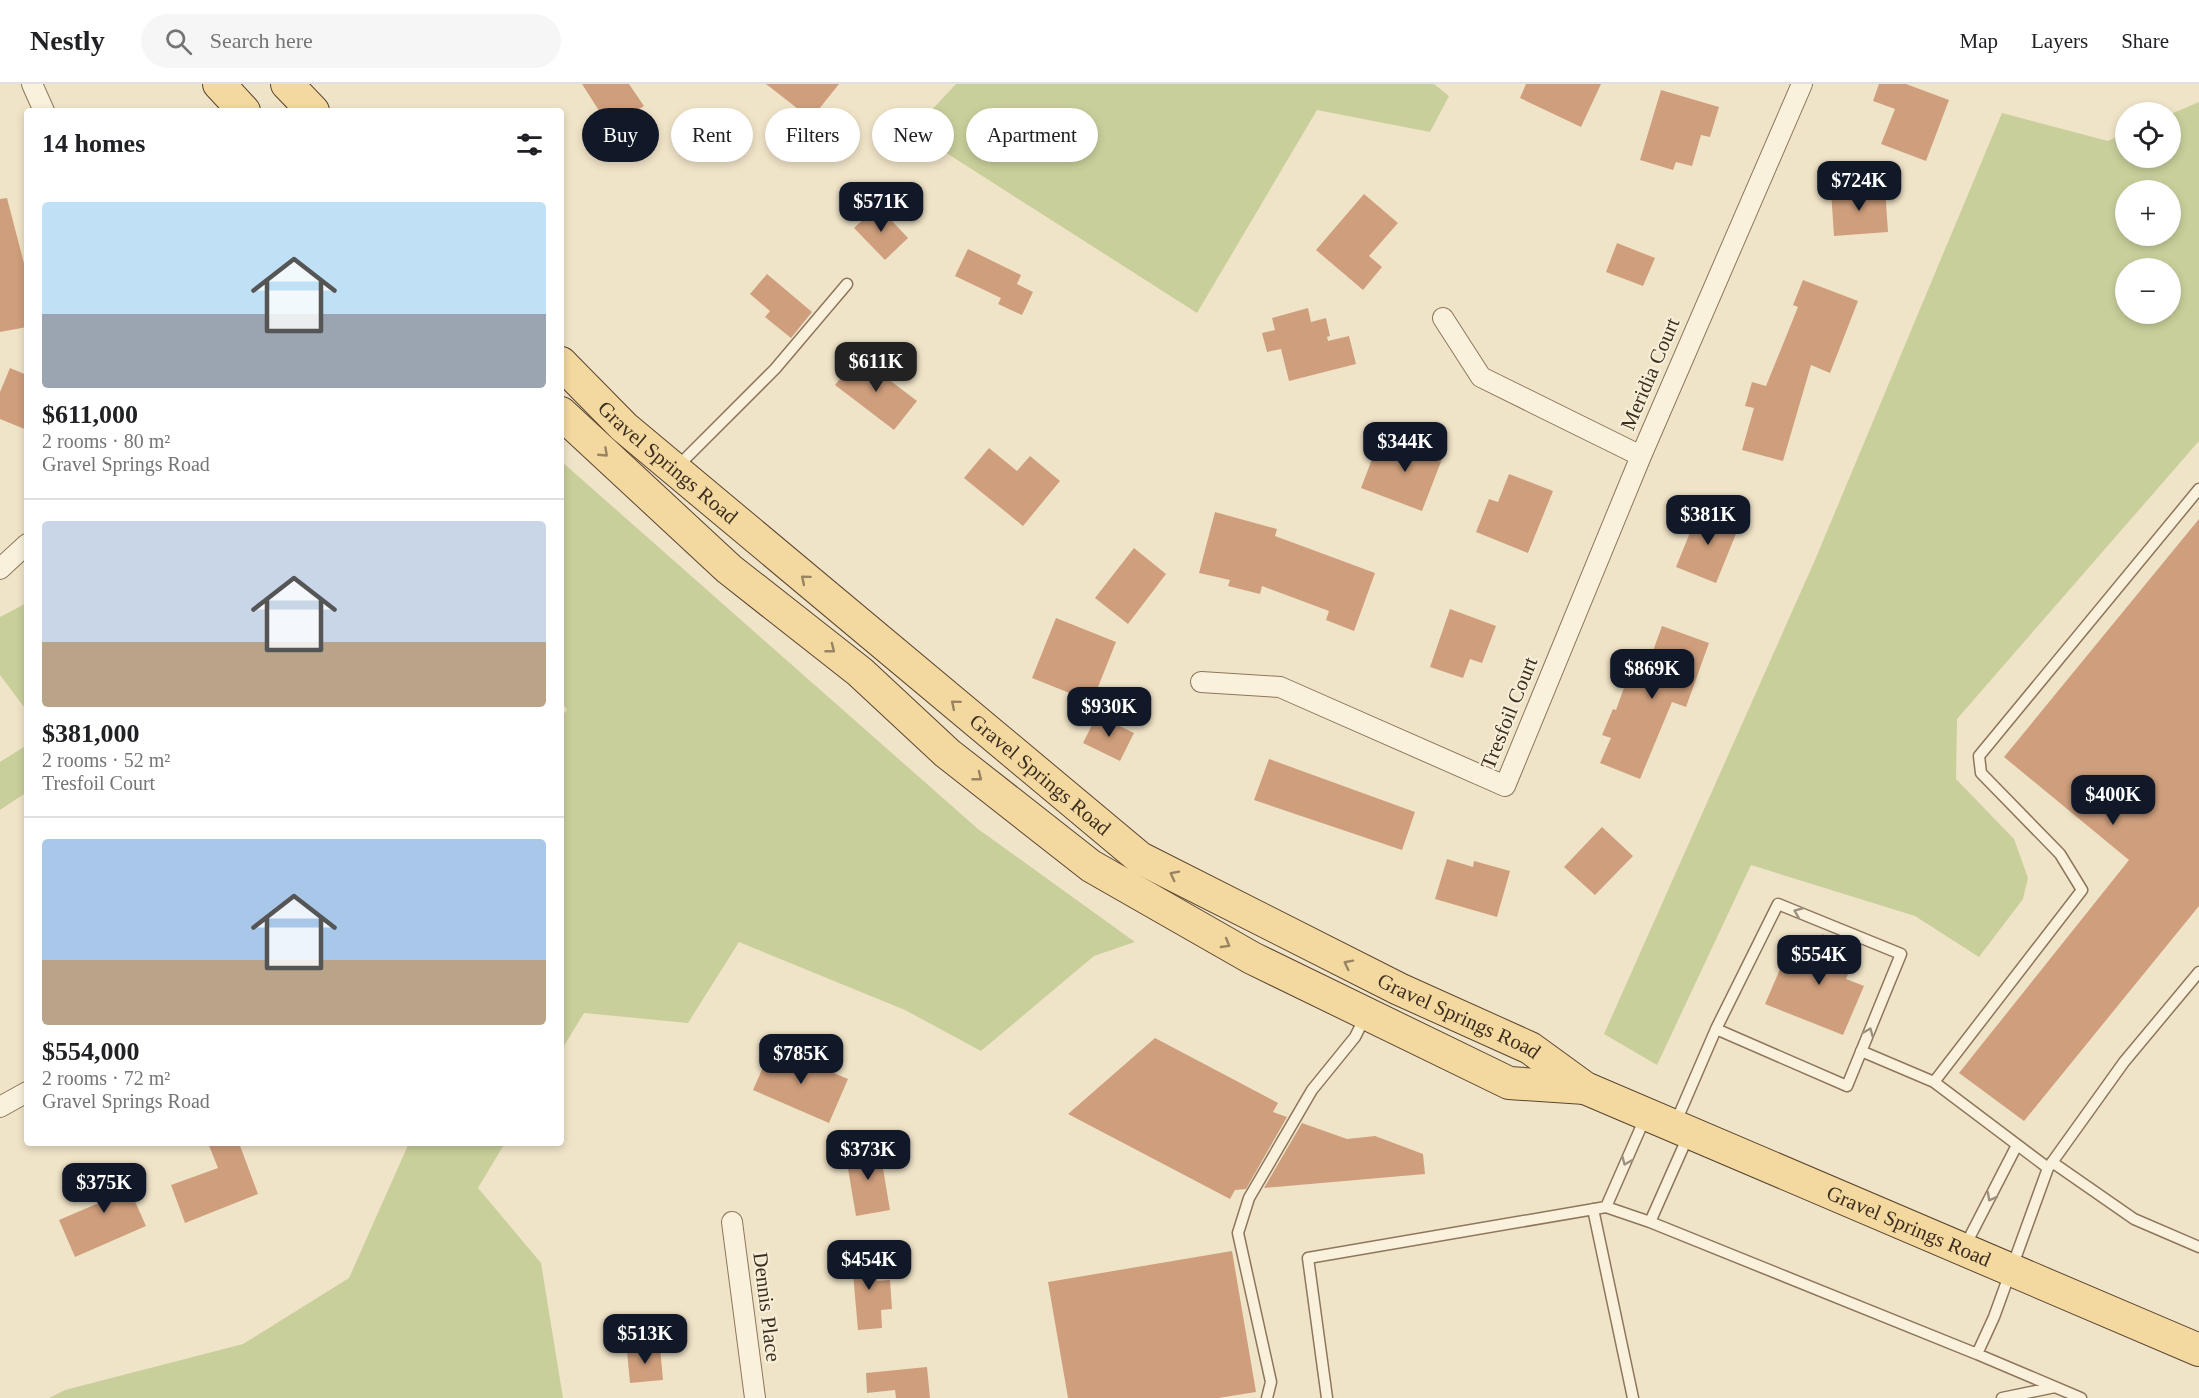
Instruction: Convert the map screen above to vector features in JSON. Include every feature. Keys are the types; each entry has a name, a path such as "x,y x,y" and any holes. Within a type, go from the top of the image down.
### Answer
{"main road":[{"path":"219,84 241,108"},
{"path":"287,84 310,108"},
{"name":"Gravel Springs Road","path":"564,366 624,427 1140,858 1398,989 1530,1047 1584,1088 2199,1350"},
{"name":"Gravel Springs Road","path":"564,416 729,568 860,672 947,753 1091,866 1252,958 1509,1083 1584,1088"}],"street":[{"path":"32,84 43,108"},
{"name":"Meridia Court","path":"1443,318 1481,377 1641,456 1802,84"},
{"name":"Tresfoil Court","path":"1201,682 1280,687 1505,786 1641,456"},
{"path":"0,569 24,547"},
{"path":"0,1107 24,1094"},
{"name":"Dennis Place","path":"732,1222 754,1398"}],"lane":[{"path":"675,469 775,369 847,284"},
{"path":"1934,1082 2082,890 2060,854 1981,772 1979,756 2199,489"},
{"path":"1606,1207 1669,1125 1716,1029 1778,904 1901,954 1847,1086 1716,1029"},
{"path":"1977,1354 1994,1317 2050,1165 2124,1062 2199,972"},
{"path":"1267,1398 1271,1382 1238,1233 1249,1198 1312,1090 1355,1037 1367,1014"},
{"path":"1861,1051 1934,1082 2017,1145 2134,1219 2199,1247"},
{"path":"1650,1222 1669,1125"},
{"path":"1963,1250 2017,1145"},
{"path":"1328,1398 1308,1258 1606,1207 1650,1222 2081,1398"},
{"path":"1593,1209 1633,1398"},
{"path":"2002,1398 2055,1387"}],"green space":[{"path":"956,84 1434,84 1449,96 1430,132 1317,110 1197,313 954,158 954,108 934,108"},
{"path":"2199,102 2199,441 1957,719 1956,779 2014,839 2028,878 2023,899 1979,957 1915,916 1751,865 1657,1065 1604,1034 1815,560 2002,113 2108,141 2115,138 2115,168 2181,168 2181,110"},
{"path":"564,464 978,829 1135,942 1094,956 981,1051 905,1010 739,942 688,1023 584,1013 564,1046 564,714 567,710 564,706"},
{"path":"24,604 24,707 0,675 0,617"},
{"path":"24,747 24,794 0,810 0,762"},
{"path":"408,1146 503,1146 478,1188 541,1263 563,1398 49,1398 65,1390 243,1344 349,1278"}],"building":[{"path":"582,84 629,84 644,106 641,108 597,108"},
{"path":"766,84 839,84 820,108 797,108"},
{"path":"1526,84 1601,84 1581,127 1520,98"},
{"path":"1879,84 1906,84 1949,100 1926,161 1881,144 1895,109 1873,101"},
{"path":"1661,90 1719,107 1710,137 1701,135 1692,166 1676,162 1673,170 1640,160"},
{"path":"1885,188 1888,232 1834,236 1831,191"},
{"path":"1364,194 1398,223 1369,256 1382,267 1363,290 1316,250"},
{"path":"7,198 24,263 24,328 0,332 0,199"},
{"path":"878,206 908,238 885,260 854,228"},
{"path":"1617,243 1655,258 1643,286 1606,272"},
{"path":"968,249 1021,275 1017,284 1033,292 1022,315 998,304 1001,298 955,276"},
{"path":"767,274 812,312 791,338 765,317 770,311 750,294"},
{"path":"1803,280 1858,301 1830,373 1811,365 1783,461 1742,450 1754,408 1745,406 1752,382 1766,386 1798,307 1793,305"},
{"path":"1308,308 1311,322 1326,318 1330,336 1327,337 1328,341 1349,336 1356,364 1289,381 1281,349 1267,352 1262,333 1275,330 1272,318"},
{"path":"858,356 917,401 894,430 835,385"},
{"path":"10,368 24,374 24,429 0,419 0,392"},
{"path":"1420,436 1447,446 1422,511 1361,488 1377,446 1411,459"},
{"path":"989,448 1017,471 1030,456 1060,481 1023,526 964,478"},
{"path":"1509,474 1553,491 1528,553 1476,532 1489,499 1498,502"},
{"path":"1700,508 1740,524 1716,583 1676,567"},
{"path":"1215,512 1277,529 1275,536 1375,573 1354,631 1326,620 1329,611 1262,586 1260,594 1228,586 1230,580 1199,573"},
{"path":"2199,519 2199,906 2024,1121 1959,1073 2129,860 2004,757"},
{"path":"1134,548 1166,574 1128,624 1095,598"},
{"path":"1450,609 1496,626 1482,663 1470,659 1463,678 1430,667"},
{"path":"1056,618 1116,642 1092,702 1032,678"},
{"path":"1662,626 1709,643 1686,707 1672,702 1640,779 1600,763 1611,738 1602,735 1613,709 1616,710 1635,657 1649,662"},
{"path":"1097,715 1134,733 1120,761 1083,743"},
{"path":"1269,759 1415,812 1402,850 1254,800"},
{"path":"1602,827 1633,856 1595,895 1564,867"},
{"path":"1447,859 1473,867 1474,861 1510,871 1497,917 1435,899"},
{"path":"1822,934 1858,950 1846,979 1864,986 1843,1035 1765,1004 1787,953 1810,963"},
{"path":"1155,1038 1278,1103 1273,1112 1287,1117 1246,1189 1235,1190 1230,1199 1068,1114"},
{"path":"772,1047 848,1079 829,1123 753,1090"},
{"path":"1302,1123 1347,1139 1375,1136 1423,1154 1425,1174 1264,1188"},
{"path":"879,1145 890,1210 856,1216 845,1151"},
{"path":"209,1146 240,1146 258,1194 185,1223 171,1185 218,1168"},
{"path":"118,1163 146,1226 75,1257 59,1220 101,1202 89,1175"},
{"path":"875,1249 877,1281 890,1280 892,1309 881,1310 882,1328 858,1330 851,1251"},
{"path":"1232,1251 1256,1392 1218,1398 1068,1398 1048,1282"},
{"path":"660,1347 663,1380 630,1383 627,1351"},
{"path":"927,1367 930,1398 896,1398 895,1390 867,1393 866,1373"}]}
